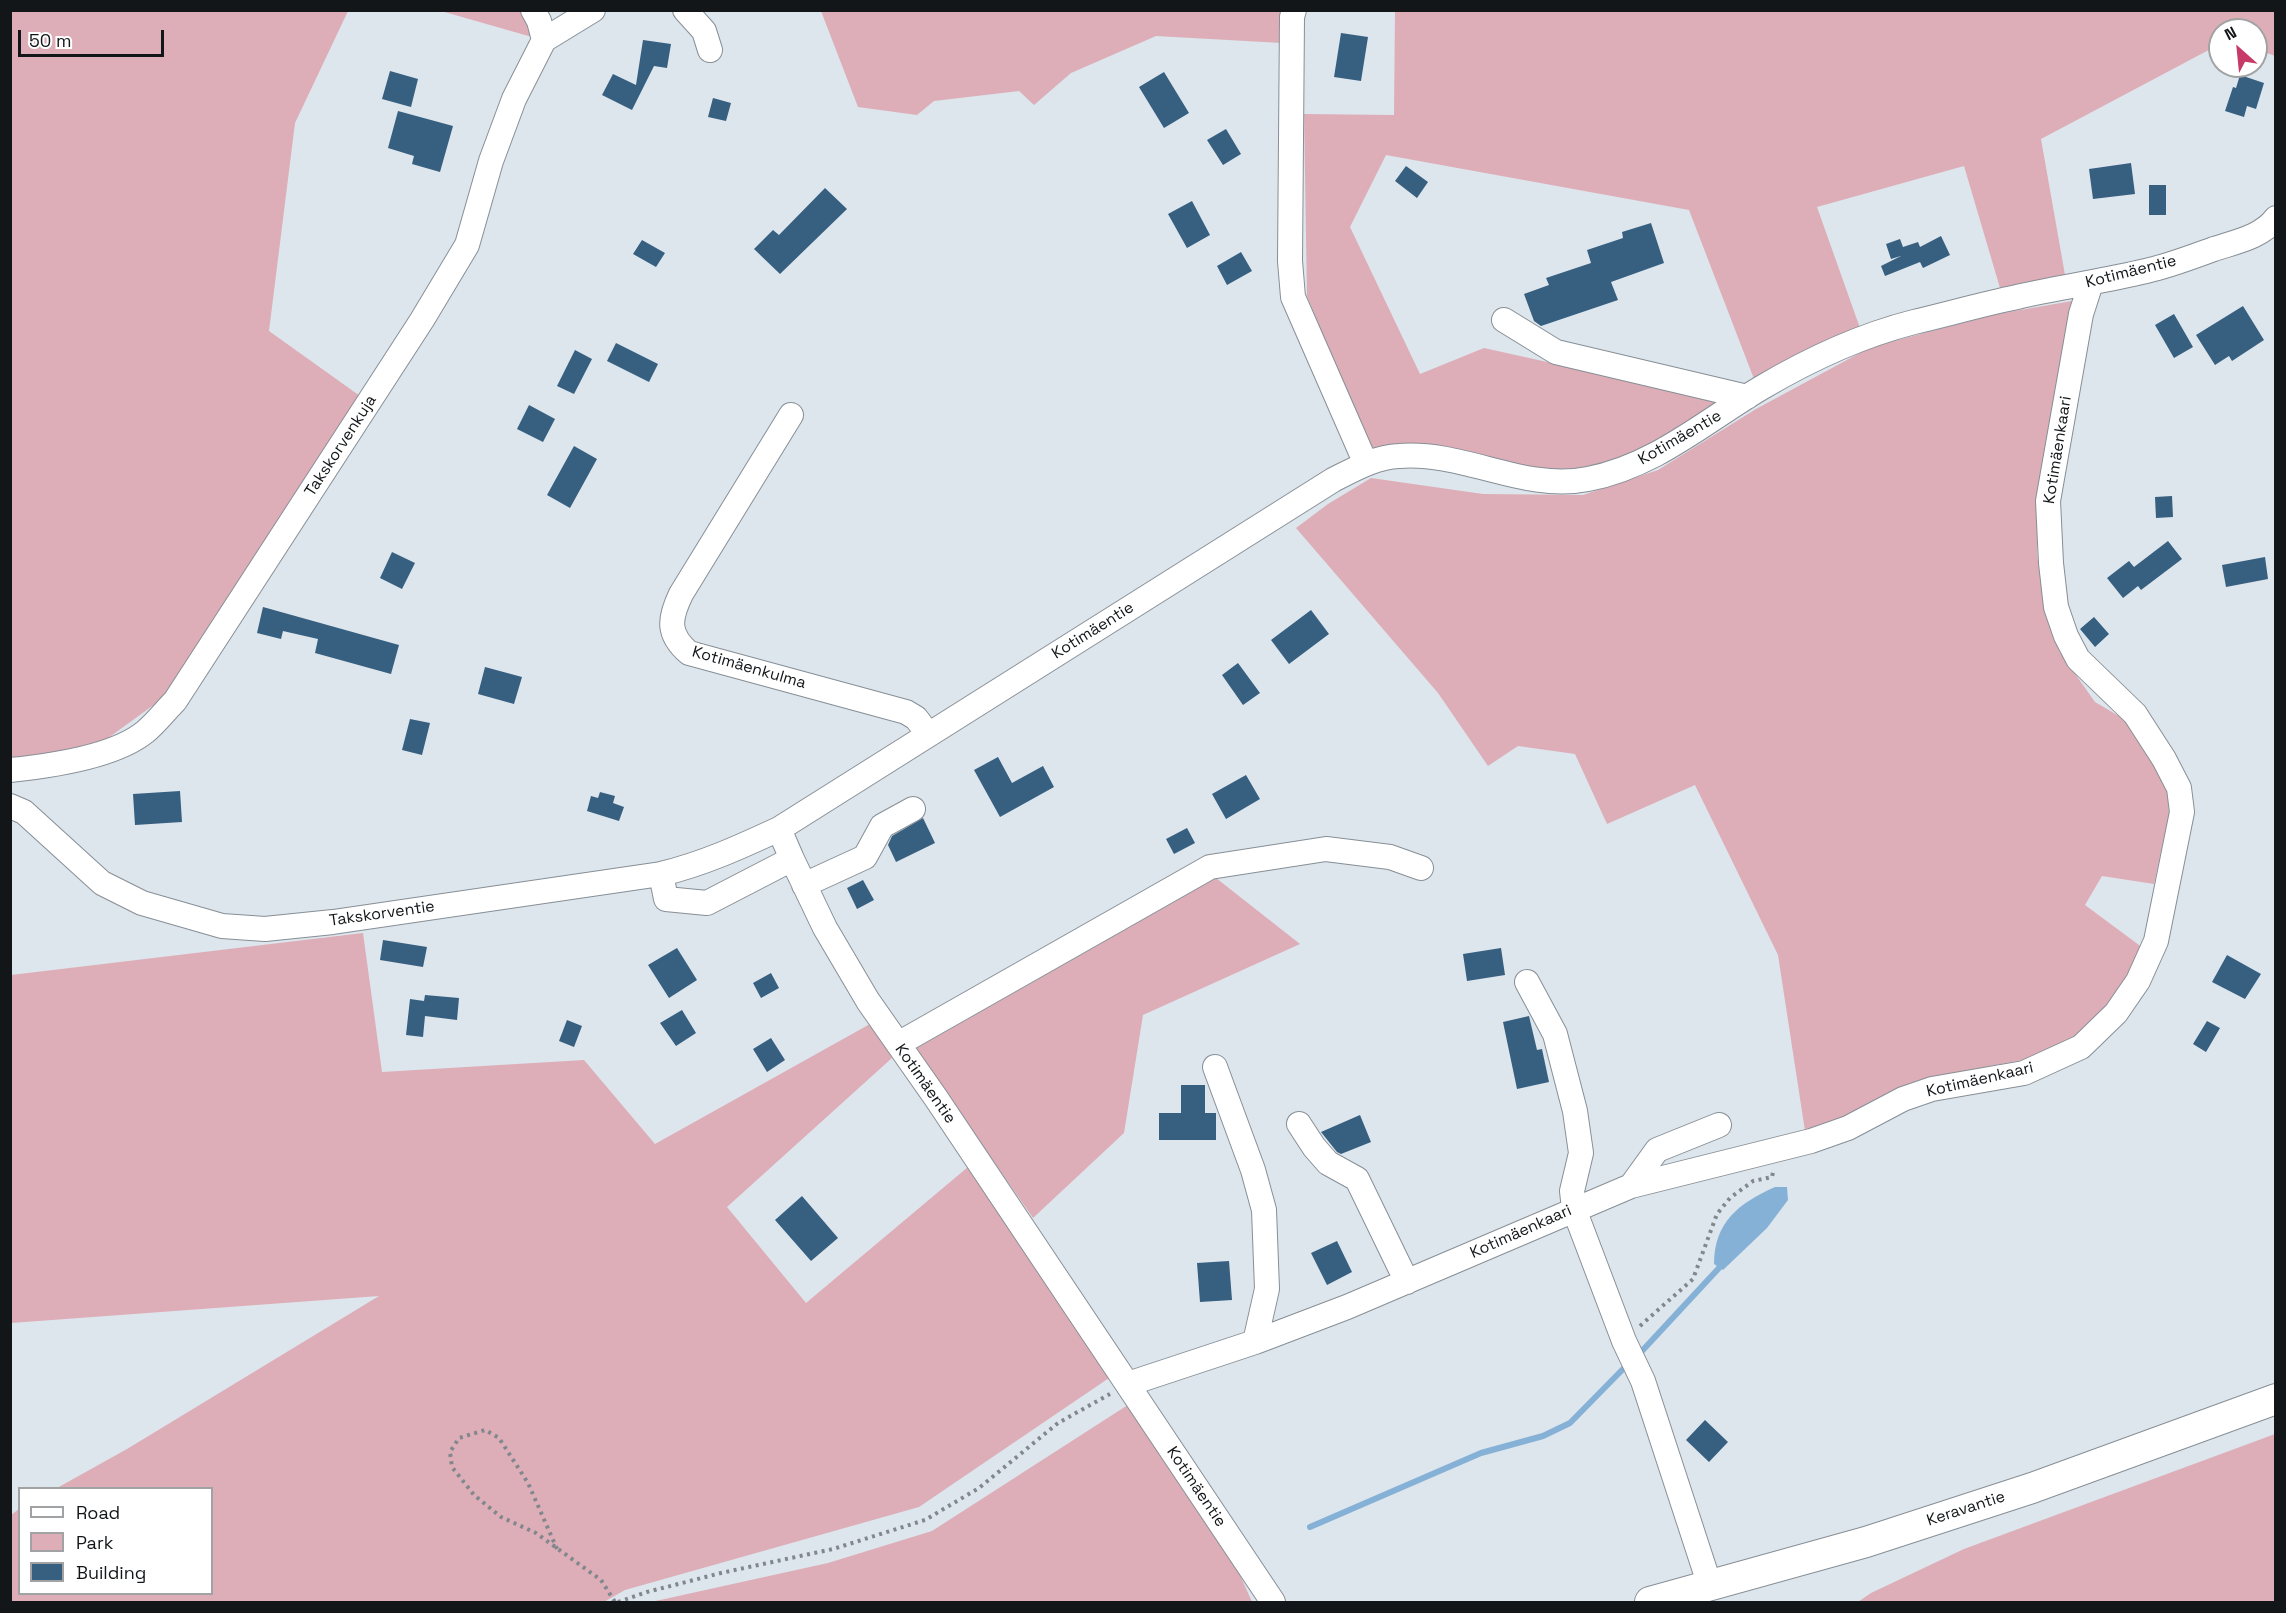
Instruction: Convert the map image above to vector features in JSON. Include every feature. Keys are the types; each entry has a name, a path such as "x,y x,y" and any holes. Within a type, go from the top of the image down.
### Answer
{"main road":[{"name":"Keravantie","path":"1650,1602 1866,1542 2032,1488 2276,1399"}],"street":[{"path":"534,10 544,40 592,10"},
{"path":"685,10 704,31 710,50"},
{"path":"1294,10 1292,17 1290,261 1293,297 1366,464"},
{"name":"Takskorvenkuja","path":"10,770 33,768 104,753 145,733 175,701 422,320 467,245 495,150 514,99 544,40"},
{"name":"Kotimäentie","path":"1273,1602 868,1001 825,928 779,829 1333,480 1366,464 1397,456 1425,456 1469,462 1540,482 1585,480 1615,473 1650,459 1690,436 1747,398 1834,348 1878,331 2019,296 2150,271 2244,239 2265,229 2276,218"},
{"name":"Kotimäenkaari","path":"1128,1384 1255,1342 1407,1282 1630,1186 1785,1149 1848,1128 1913,1095 1932,1089 2024,1072 2081,1047 2116,1013 2138,981 2156,941 2182,812 2179,788 2164,759 2135,714 2078,659 2066,636 2056,607 2048,501 2081,314 2091,283"},
{"path":"1504,320 1556,352 1747,398"},
{"name":"Kotimäenkulma","path":"791,415 681,594 672,614 672,629 680,645 689,653 906,712 916,718 928,734"},
{"name":"Takskorventie","path":"10,806 24,812 102,883 142,903 222,926 265,929 333,922 661,874 692,867 779,829"},
{"path":"804,885 865,857 882,826 913,809"},
{"path":"898,1044 1210,867 1326,849 1390,857 1421,868"},
{"path":"661,874 666,899 707,903 792,860"},
{"path":"1527,982 1555,1034 1575,1111 1581,1153 1572,1191 1574,1209 1624,1341 1643,1381 1710,1586"},
{"path":"1215,1067 1253,1170 1264,1210 1267,1289 1255,1342"},
{"path":"1299,1124 1314,1148 1328,1163 1357,1179 1407,1282"},
{"path":"1630,1186 1657,1150 1719,1125"}],"path":[{"path":"1624,1341 1693,1279 1717,1214 1744,1185 1753,1180 1772,1176 1778,1158 1785,1149"},
{"path":"557,1549 528,1483 499,1438 484,1430 459,1438 450,1452 452,1467 474,1495 501,1517 536,1533 557,1549 601,1580 617,1602 721,1573 833,1549 925,1520 979,1488 1058,1423 1128,1384"}],"green space":[{"path":"11,11 348,11 295,123 269,331 360,396 170,693 100,744 11,759"},
{"path":"441,11 529,11 539,39"},
{"path":"821,11 1285,11 1282,43 1156,36 1071,73 1034,105 1019,91 934,101 917,115 858,107"},
{"path":"1395,11 2275,11 2275,56 2268,53 2268,18 2208,18 2208,50 2041,139 2065,275 2000,288 1964,166 1817,207 1860,328 1754,379 1689,210 1386,155 1350,227 1420,374 1484,348 1723,401 1686,430 1605,467 1540,470 1370,450 1307,296 1304,114 1394,115"},
{"path":"2072,301 2037,498 2037,553 2043,601 2059,651 2095,702 2124,719 2156,764 2168,792 2169,814 2154,884 2102,876 2085,905 2143,948 2109,1005 2075,1037 2022,1060 1970,1070 1805,1131 1778,955 1695,785 1607,824 1575,754 1518,746 1488,766 1438,693 1296,528 1328,504 1371,478 1483,494 1583,495 1658,470 1756,409 1871,347 1997,314"},
{"path":"1216,878 1300,944 1143,1015 1124,1133 1033,1218 915,1049"},
{"path":"363,933 382,1072 584,1060 655,1144 870,1024 892,1058 727,1207 806,1303 968,1167 1112,1376 919,1507 625,1590 604,1602 11,1602 11,1515 18,1510 18,1595 213,1595 213,1487 59,1487 127,1449 379,1296 11,1323 11,975"},
{"path":"1134,1401 1224,1539 1252,1602 651,1602 828,1563 932,1531"},
{"path":"2275,1434 2275,1602 1858,1602 1871,1593 1964,1549"}],"water":[{"path":"1775,1187 1787,1187 1788,1200 1767,1228 1723,1270 1714,1264 1718,1236 1731,1216 1750,1200"}],"building":[{"path":"1341,33 1368,37 1361,81 1334,77"},
{"path":"643,40 671,44 667,68 654,66 632,110 602,95 613,74 636,85"},
{"path":"390,71 418,79 411,107 382,99"},
{"path":"1164,72 1189,113 1164,128 1139,87"},
{"path":"2239,78 2249,78 2264,83 2256,109 2247,106 2244,117 2225,111 2233,87 2236,88"},
{"path":"713,98 731,103 726,121 708,117"},
{"path":"398,111 453,126 440,172 412,164 414,156 388,148"},
{"path":"1226,129 1241,154 1223,165 1207,140"},
{"path":"2131,163 2135,194 2093,199 2089,169"},
{"path":"1406,166 1428,182 1417,198 1395,181"},
{"path":"2149,185 2166,185 2166,215 2149,215"},
{"path":"825,188 847,209 780,274 754,249 773,230 779,235"},
{"path":"1192,201 1210,235 1187,248 1168,214"},
{"path":"1651,223 1664,263 1611,282 1618,300 1541,326 1534,321 1524,294 1549,285 1546,278 1591,263 1587,250 1623,238 1622,232"},
{"path":"1941,236 1950,255 1923,268 1920,262 1885,276 1881,266 1901,256 1891,259 1886,244 1900,239 1903,247 1918,242 1920,247"},
{"path":"642,240 665,253 656,267 633,254"},
{"path":"1241,252 1252,271 1227,285 1217,266"},
{"path":"2243,306 2264,340 2232,361 2229,356 2215,365 2196,335"},
{"path":"2174,314 2193,347 2174,358 2155,325"},
{"path":"616,343 658,364 649,382 607,361"},
{"path":"575,350 592,359 574,394 557,386"},
{"path":"529,405 555,419 543,442 517,429"},
{"path":"574,446 597,459 570,508 547,495"},
{"path":"2172,496 2173,517 2156,518 2155,497"},
{"path":"2168,541 2182,559 2141,590 2138,586 2123,598 2107,578 2129,561 2134,567"},
{"path":"392,552 415,563 402,589 380,578"},
{"path":"2265,557 2268,579 2226,587 2222,565"},
{"path":"263,607 399,645 391,674 315,653 318,639 283,631 281,639 257,633"},
{"path":"1311,610 1329,634 1289,664 1271,640"},
{"path":"2094,617 2109,634 2095,647 2080,629"},
{"path":"1238,663 1260,693 1243,705 1222,675"},
{"path":"485,667 522,677 514,704 478,694"},
{"path":"410,719 430,723 422,755 402,750"},
{"path":"998,757 1012,783 1043,766 1054,787 1000,817 974,770"},
{"path":"1246,775 1260,799 1226,819 1212,794"},
{"path":"180,791 182,822 135,825 133,794"},
{"path":"600,792 615,796 613,803 624,807 619,821 587,811 591,796 598,798"},
{"path":"923,818 935,843 896,862 888,845 892,836"},
{"path":"1187,828 1195,843 1174,854 1166,839"},
{"path":"863,880 874,900 857,909 847,888"},
{"path":"383,940 427,947 423,967 380,960"},
{"path":"677,948 697,980 669,998 648,965"},
{"path":"1501,948 1505,975 1467,981 1463,954"},
{"path":"2227,955 2261,974 2245,999 2212,982"},
{"path":"771,973 779,988 761,998 753,983"},
{"path":"425,995 459,998 457,1020 425,1016 423,1037 406,1035 410,999 424,1001"},
{"path":"682,1010 696,1033 676,1046 660,1023"},
{"path":"1529,1016 1537,1050 1542,1049 1549,1082 1517,1089 1503,1022"},
{"path":"567,1020 582,1026 574,1047 559,1041"},
{"path":"2207,1021 2220,1028 2206,1052 2193,1044"},
{"path":"771,1038 785,1060 767,1072 753,1049"},
{"path":"1181,1085 1205,1085 1205,1113 1216,1113 1216,1140 1159,1140 1159,1113 1181,1113"},
{"path":"1360,1115 1371,1142 1341,1154 1337,1152 1321,1132"},
{"path":"802,1196 838,1238 811,1261 775,1220"},
{"path":"1337,1241 1352,1272 1327,1285 1311,1253"},
{"path":"1229,1261 1232,1300 1200,1302 1197,1263"},
{"path":"1705,1420 1728,1442 1709,1462 1686,1440"}],"waterway":[{"path":"1642,1351 1719,1268"},
{"path":"1310,1527 1481,1453 1543,1436 1570,1423 1626,1366"}]}
